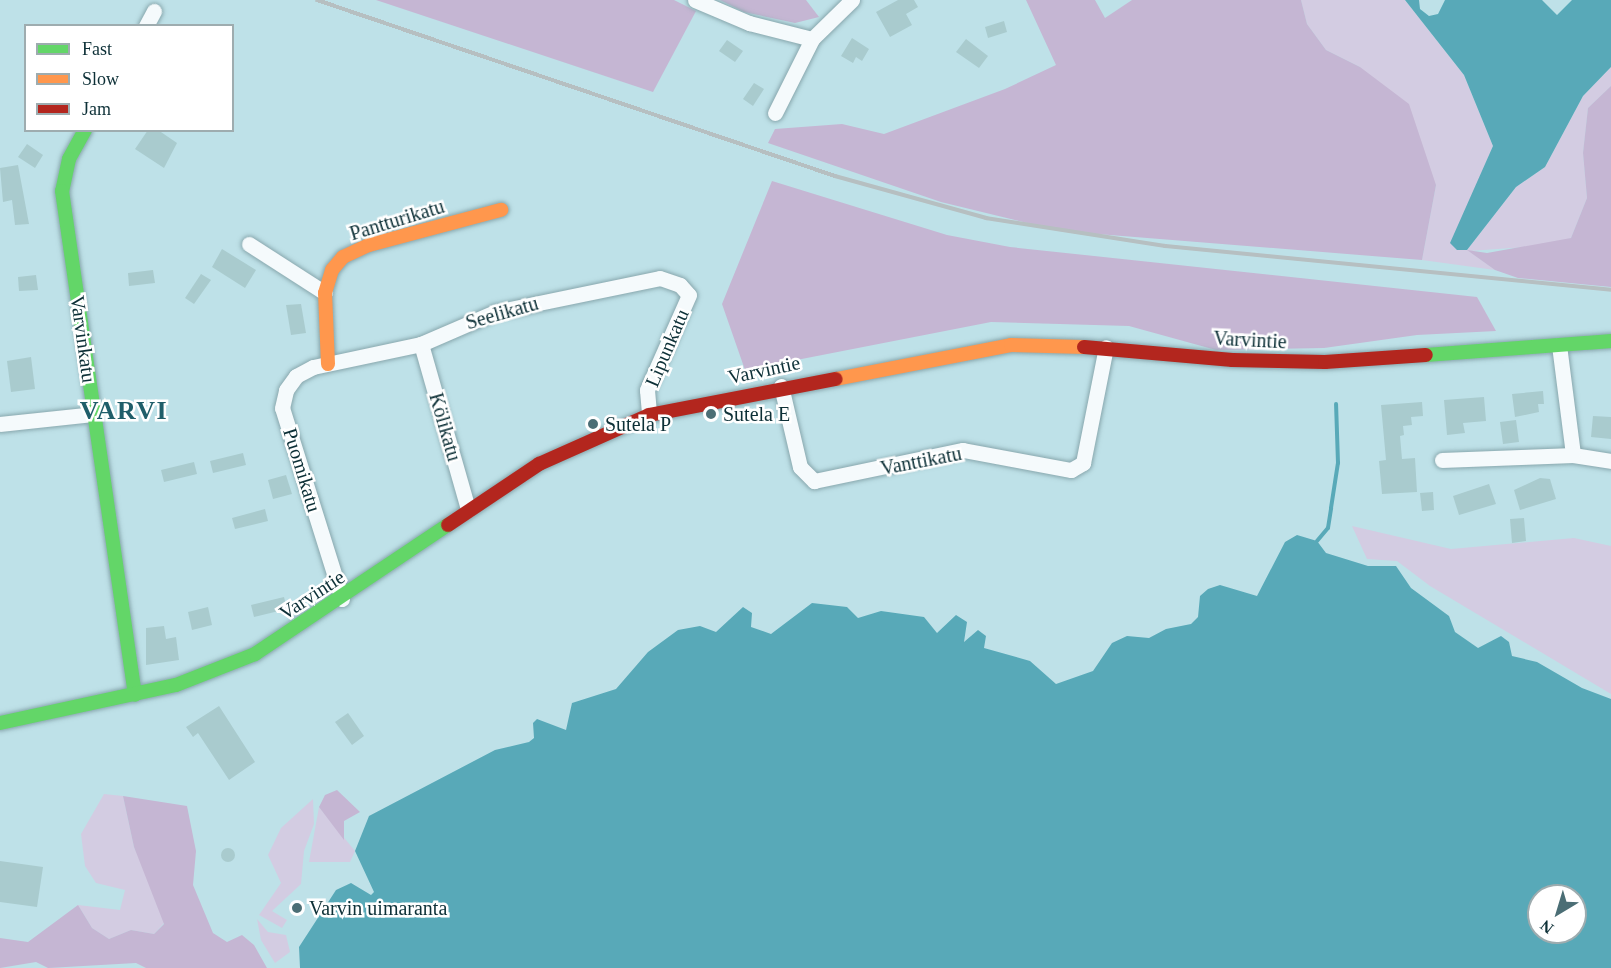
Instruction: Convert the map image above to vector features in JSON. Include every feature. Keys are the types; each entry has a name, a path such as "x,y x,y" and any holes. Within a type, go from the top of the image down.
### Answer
{"street":[{"path":"695,0 749,23 812,39"},
{"path":"775,113 812,39 852,0"},
{"path":"147,24 154,11"},
{"name":"Varvinkatu","path":"84,132 69,159 62,191 135,695"},
{"name":"Pantturikatu","path":"328,364 325,293 332,270 343,257 369,245 501,210"},
{"path":"249,244 325,293"},
{"name":"Seelikatu","path":"328,364 422,344 506,309 637,280 660,278 680,285"},
{"name":"Lipunkatu","path":"649,415 647,390 689,295 680,285"},
{"name":"Varvintie","path":"0,723 135,695 238,662 342,599 468,509 563,450 649,415 781,386 973,349 1106,347 1293,362 1611,341"},
{"name":"Kölikatu","path":"422,344 468,509"},
{"path":"1559,345 1573,455"},
{"name":"Vanttikatu","path":"781,386 800,467 814,481 963,450 1071,470 1083,463 1106,347"},
{"name":"Puomikatu","path":"328,364 296,376 286,390 282,408 342,599"},
{"path":"0,423 94,414"},
{"path":"1442,460 1573,455 1611,461"}],"shaded area":[{"path":"376,0 674,0 696,11 653,92"},
{"path":"720,0 806,0 819,17 795,23 744,12"},
{"path":"1026,0 1095,0 1105,18 1132,0 1301,0 1307,24 1326,50 1360,67 1409,104 1436,185 1422,260 1060,231 941,202 768,143 775,129 842,124 884,134 1005,89 1056,65"},
{"path":"1301,0 1405,0 1464,75 1493,146 1477,184 1467,250 1516,187 1545,167 1583,96 1611,67 1611,86 1588,108 1583,153 1587,198 1571,238 1553,245 1469,251 1495,270 1422,260 1436,185 1360,67 1326,50 1307,24"},
{"path":"1611,86 1611,287 1518,278 1495,270 1467,250 1487,253 1571,238 1587,198 1583,153 1588,108"},
{"path":"772,181 947,235 1010,247 1477,297 1496,331 1417,335 1324,348 1216,350 1129,326 991,322 745,370 722,304"},
{"path":"1352,526 1451,549 1574,538 1611,546 1611,694 1430,586 1397,561 1367,559"},
{"path":"337,790 360,812 344,821 344,840 319,807 325,795"},
{"path":"104,794 123,796 134,847 162,908 164,923 154,934 131,930 109,939 92,928 78,905 120,910 125,890 96,883 85,866 81,834"},
{"path":"123,796 187,806 196,851 193,885 213,933 227,942 242,935 254,945 267,968 146,968 136,963 48,968 36,962 0,968 0,938 28,942 78,905 92,928 109,939 131,930 154,934 164,924 134,847"},
{"path":"313,799 314,824 304,851 301,884 272,911 287,920 282,928 259,915 281,883 268,855 281,828"},
{"path":"319,807 355,851 350,862 309,862"},
{"path":"257,919 268,932 286,935 290,952 275,963 261,940"}],"water":[{"path":"1405,0 1419,0 1420,9 1429,16 1438,14 1445,0 1542,0 1557,15 1572,0 1611,0 1611,67 1583,96 1545,167 1516,187 1467,250 1457,250 1450,243 1493,146 1464,75"},
{"path":"1297,535 1317,541 1326,553 1368,566 1396,566 1411,588 1449,616 1455,632 1478,648 1501,636 1509,642 1512,656 1537,662 1582,688 1611,699 1611,968 300,968 299,947 336,890 351,883 371,895 374,892 355,851 369,816 495,750 529,742 534,738 533,723 537,719 566,730 572,703 616,689 648,652 678,630 700,626 716,632 743,607 752,613 751,627 771,634 812,603 847,607 858,618 881,611 924,617 937,633 956,615 967,622 964,642 978,630 986,636 984,648 1030,661 1056,684 1093,671 1112,643 1127,636 1149,638 1166,629 1191,624 1198,617 1200,596 1208,589 1220,585 1257,596 1285,542"}],"building":[{"path":"898,0 914,0 918,7 906,14 912,25 890,37 876,12"},
{"path":"1004,21 1007,32 988,38 985,27"},
{"path":"852,38 869,49 862,61 856,57 853,63 841,56"},
{"path":"966,39 988,56 979,68 956,52"},
{"path":"727,40 743,51 735,62 719,51"},
{"path":"754,83 764,89 753,106 743,99"},
{"path":"147,132 161,132 177,143 164,168 135,149"},
{"path":"27,144 43,155 35,168 18,157"},
{"path":"18,165 29,224 15,225 12,200 3,202 0,168"},
{"path":"222,249 256,270 245,288 212,267"},
{"path":"153,270 155,283 129,286 128,273"},
{"path":"201,274 211,280 194,304 185,298"},
{"path":"36,275 38,290 19,291 18,277"},
{"path":"301,304 306,333 291,335 286,305"},
{"path":"31,357 35,389 11,392 7,361"},
{"path":"1543,391 1544,404 1538,404 1539,412 1515,417 1512,394"},
{"path":"1484,397 1486,421 1463,423 1465,433 1447,435 1444,400"},
{"path":"1422,402 1423,416 1411,417 1412,425 1403,426 1404,435 1400,436 1402,459 1415,458 1417,492 1382,494 1379,461 1386,460 1381,405"},
{"path":"1593,416 1611,417 1611,439 1591,437"},
{"path":"1516,420 1519,442 1503,444 1500,422"},
{"path":"243,453 246,465 213,473 210,461"},
{"path":"194,462 197,474 164,482 161,470"},
{"path":"286,475 292,494 273,499 268,480"},
{"path":"1540,478 1550,479 1556,499 1520,510 1514,490"},
{"path":"1489,484 1496,504 1459,515 1453,496"},
{"path":"1433,492 1434,510 1422,511 1420,493"},
{"path":"265,509 268,521 235,529 232,518"},
{"path":"1524,518 1526,541 1512,543 1510,519"},
{"path":"284,597 287,609 254,617 251,605"},
{"path":"208,607 212,625 192,630 188,612"},
{"path":"164,626 166,639 176,637 179,660 146,665 146,628"},
{"path":"219,706 255,762 229,780 198,733 193,737 186,727"},
{"path":"348,713 364,736 352,745 335,722"},
{"path":"225,848 231,848 235,855 231,862 225,862 221,858 221,852"},
{"path":"0,861 43,867 37,907 0,902"}],"waterway":[{"path":"1317,541 1328,528 1338,463 1336,404"}],"railway":[{"path":"317,0 835,176 986,218 1165,246 1611,290"}],"traffic: fast":[{"path":"84,132 69,159 62,191 135,695"},
{"path":"1426,355 1611,341"},
{"path":"0,723 176,685 255,654 448,525"}],"traffic: slow":[{"path":"328,364 325,293 332,270 343,257 369,245 501,210"},
{"path":"836,379 1011,345 1084,347"}],"traffic: jam":[{"path":"1084,347 1232,360 1325,362 1426,355"},
{"path":"448,525 539,464 649,415 836,379"}],"place":[{"name":"Sutela E","path":"711,414"},
{"name":"Sutela P","path":"593,424"},
{"name":"Varvin uimaranta","path":"297,908"}],"district":[{"name":"VARVI","path":"124,411"}]}
